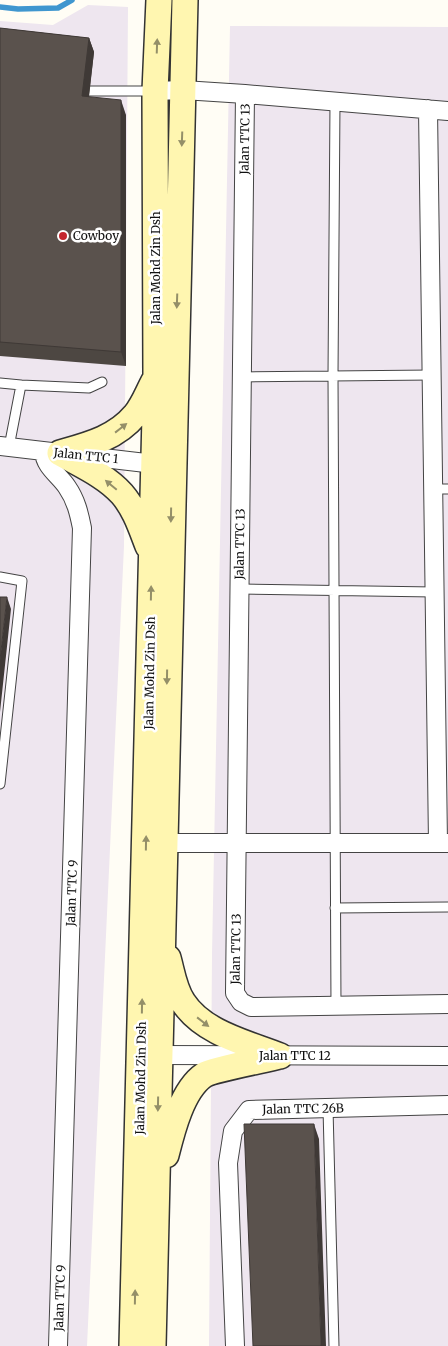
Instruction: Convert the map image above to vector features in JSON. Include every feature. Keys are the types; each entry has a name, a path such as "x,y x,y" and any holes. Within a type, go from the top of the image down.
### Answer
{"main road":[{"name":"Jalan Mohd Zin Dsh","path":"153,1346 157,1192 150,1055 152,556 163,465 156,375 155,91 159,0"},
{"name":"Jalan Mohd Zin Dsh","path":"132,1346 150,1055 162,933 164,843 163,465 183,90 185,0"},
{"path":"52,452 98,441 120,431 136,414 156,375"},
{"path":"52,452 103,478 122,494 136,515 152,556"},
{"path":"162,933 174,981 182,1001 192,1014 207,1027 280,1056"},
{"path":"157,1192 172,1133 180,1110 193,1087 205,1075 280,1056"}],"street":[{"path":"155,91 183,90 245,94 448,111"},
{"name":"Jalan TTC 13","path":"245,94 235,993 241,1002 251,1007 336,1006"},
{"path":"164,843 443,843 434,592 440,489 432,375 428,110"},
{"name":"Jalan TTC 1","path":"4,447 163,465"},
{"name":"Jalan TTC 9","path":"52,452 50,467 67,487 78,506 82,528 58,1346"},
{"path":"336,1006 448,1004"},
{"name":"Jalan TTC 12","path":"150,1055 448,1056"},
{"name":"Jalan TTC 26B","path":"235,1346 228,1163 233,1131 249,1110 448,1105"}],"lane":[{"path":"89,91 155,91"},
{"path":"336,102 333,376 336,1006"},
{"path":"242,377 432,375"},
{"path":"0,383 89,388 102,382"},
{"path":"4,447 21,385"},
{"path":"0,577 22,581 0,784"},
{"path":"240,589 434,592"},
{"path":"336,908 448,908"},
{"path":"328,1108 334,1346"}],"shaded area":[{"path":"88,5 128,7 124,546 87,1346 0,1346 0,21 53,25"},
{"path":"230,26 448,27 448,1346 209,1346 212,955"}],"building":[{"name":"Cowboy","path":"0,28 89,38 82,96 121,100 121,352 0,342"},
{"path":"0,597 7,597 0,660"},
{"path":"244,1124 314,1124 321,1346 253,1346"}],"waterway":[{"path":"0,7 18,9 58,8 72,0"}],"place":[{"name":"Cowboy","path":"63,236"}]}
